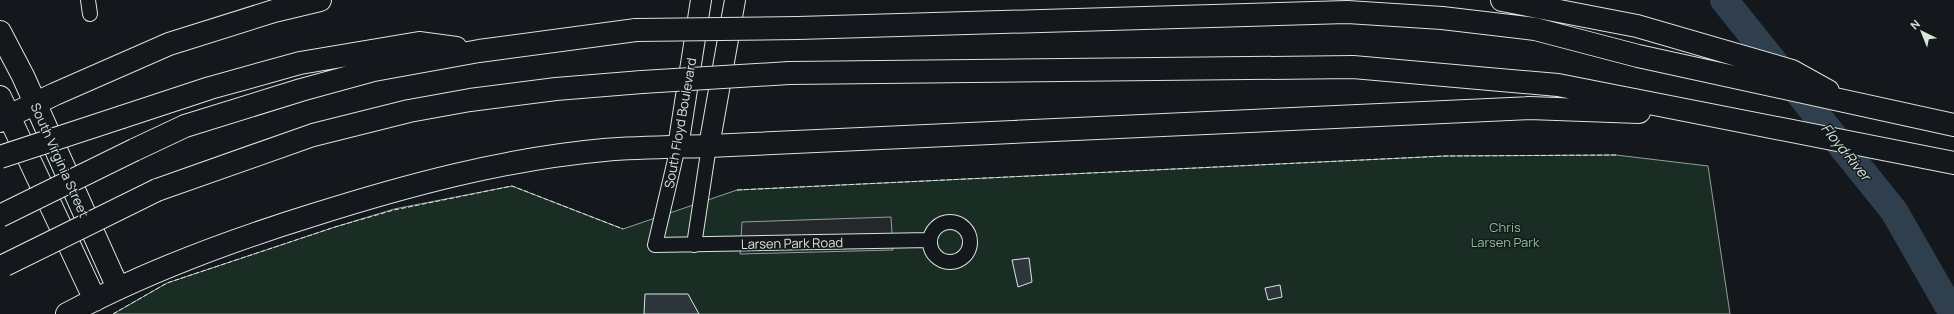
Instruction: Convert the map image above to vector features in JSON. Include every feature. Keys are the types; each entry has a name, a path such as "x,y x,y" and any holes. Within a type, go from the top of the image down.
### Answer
{"main road":[{"path":"4,118 34,103 169,44 274,11 320,0"},
{"name":"South Floyd Boulevard","path":"678,147 700,0"},
{"path":"709,146 735,0"},
{"path":"1502,0 1524,3 1637,26 1792,71 1849,102"},
{"path":"0,216 185,126 308,88 374,70 478,51 636,30 798,28 1347,12 1442,18 1535,29 1638,56 1954,126"},
{"name":"South Virginia Street","path":"0,32 118,288"},
{"path":"0,157 210,88 300,63 418,43 478,51"},
{"path":"3,266 157,190 313,136 409,111 470,100 556,89 789,73 1353,67 1558,85 1954,163"},
{"name":"South Virginia Street","path":"0,97 4,118 95,300"},
{"path":"67,314 118,288 183,260 264,230 430,180 536,159 597,151 1529,108 1567,108 1671,114 1805,134"}],"street":[{"path":"88,0 90,14"},
{"path":"694,245 709,146"},
{"name":"South Floyd Boulevard","path":"655,246 678,147"},
{"name":"Larsen Park Road","path":"655,246 930,240"}],"green space":[{"name":"Chris Larsen Park","path":"1616,155 1708,166 1730,314 113,314 167,283 335,227 394,209 512,186 623,229 737,190 1445,156"}],"shaded area":[{"path":"891,217 893,250 740,254 742,222"}],"building":[{"path":"1029,258 1032,282 1018,287 1012,260"},
{"path":"1280,285 1282,297 1268,300 1265,288"},
{"path":"645,294 688,294 699,314 644,314"}],"waterway":[{"name":"Floyd River","path":"1724,0 1894,211 1953,314"}],"fence":[{"path":"737,190 1445,156 1616,155"},
{"path":"113,314 167,283 335,227 394,210 512,186 623,229"}]}
